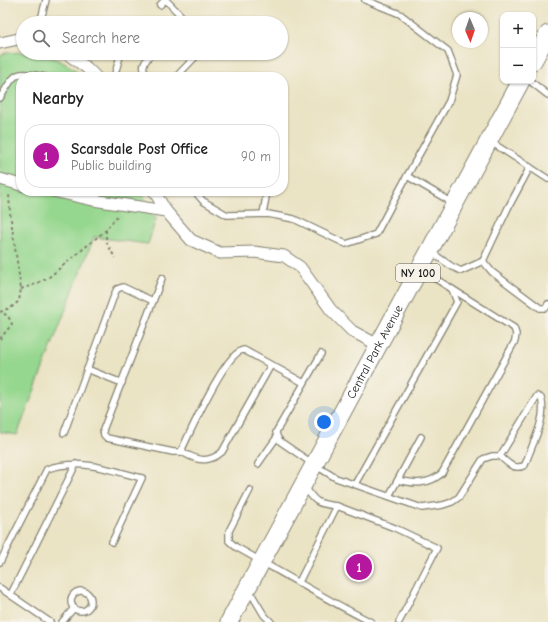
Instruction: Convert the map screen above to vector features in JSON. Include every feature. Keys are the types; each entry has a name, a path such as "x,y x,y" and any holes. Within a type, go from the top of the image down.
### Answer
{"main road":[{"path":"538,55 548,34"},
{"name":"Central Park Avenue","path":"229,622 519,84"}],"street":[{"path":"0,43 16,40"},
{"path":"76,60 91,72"},
{"path":"4,180 16,184"},
{"path":"75,196 166,211"},
{"path":"157,196 166,211 191,240 220,253 254,252 284,256 300,267 331,310 352,331 378,345"}],"lane":[{"path":"42,16 46,0"},
{"path":"160,5 166,0 181,16"},
{"path":"199,196 203,201 227,215 263,214 294,219 346,244 376,234 449,101 456,75 448,51 400,14 365,0"},
{"path":"115,72 119,60"},
{"path":"144,72 143,68 146,60"},
{"path":"181,72 192,60"},
{"path":"0,98 16,75"},
{"path":"534,84 548,94"},
{"path":"490,140 548,178"},
{"path":"429,251 451,266 462,271 483,261 508,208 530,167"},
{"path":"407,176 455,204"},
{"path":"263,214 266,196"},
{"path":"483,261 492,272 540,308 546,308 548,304"},
{"path":"398,480 408,483 426,483 436,478 442,472 515,341 516,334 514,328 420,269"},
{"path":"162,278 104,430 105,437 173,452 182,452 190,456 208,460 212,459 222,452 272,365"},
{"path":"64,433 117,289 123,287 153,301"},
{"path":"355,484 457,302 452,290"},
{"path":"182,452 182,449 221,372 233,356 240,350 244,350 304,383"},
{"path":"321,354 276,432 277,437 281,442 336,478 422,508 452,502 459,497 483,459 492,456 500,456 508,464 516,468 521,468 525,465 543,414 543,403 541,398 537,396 500,456"},
{"path":"87,369 122,383"},
{"path":"258,464 277,437"},
{"path":"389,496 420,437"},
{"path":"12,594 76,464"},
{"path":"0,562 47,469 61,465 76,464 98,467 142,478 112,542"},
{"path":"303,483 318,503 337,506 395,528 438,548 399,622"},
{"path":"250,490 229,531 229,540 236,547 299,582 338,606 371,622"},
{"path":"299,582 337,506"},
{"path":"0,588 12,594 50,622"},
{"path":"247,588 264,615 271,622"},
{"path":"62,622 74,608"}],"path":[{"path":"0,312 12,307 19,301 21,289 4,180"},
{"path":"21,289 33,286 48,278 106,230 125,205"},
{"path":"106,230 106,241 115,258"},
{"path":"0,312 8,316 12,324 0,339"}],"green space":[{"path":"16,52 16,60 58,60 70,66 77,72 16,72 16,196 144,196 156,219 148,244 94,237 17,435 0,432 0,55"}],"place":[{"name":"Scarsdale Post Office","path":"359,567"}]}
